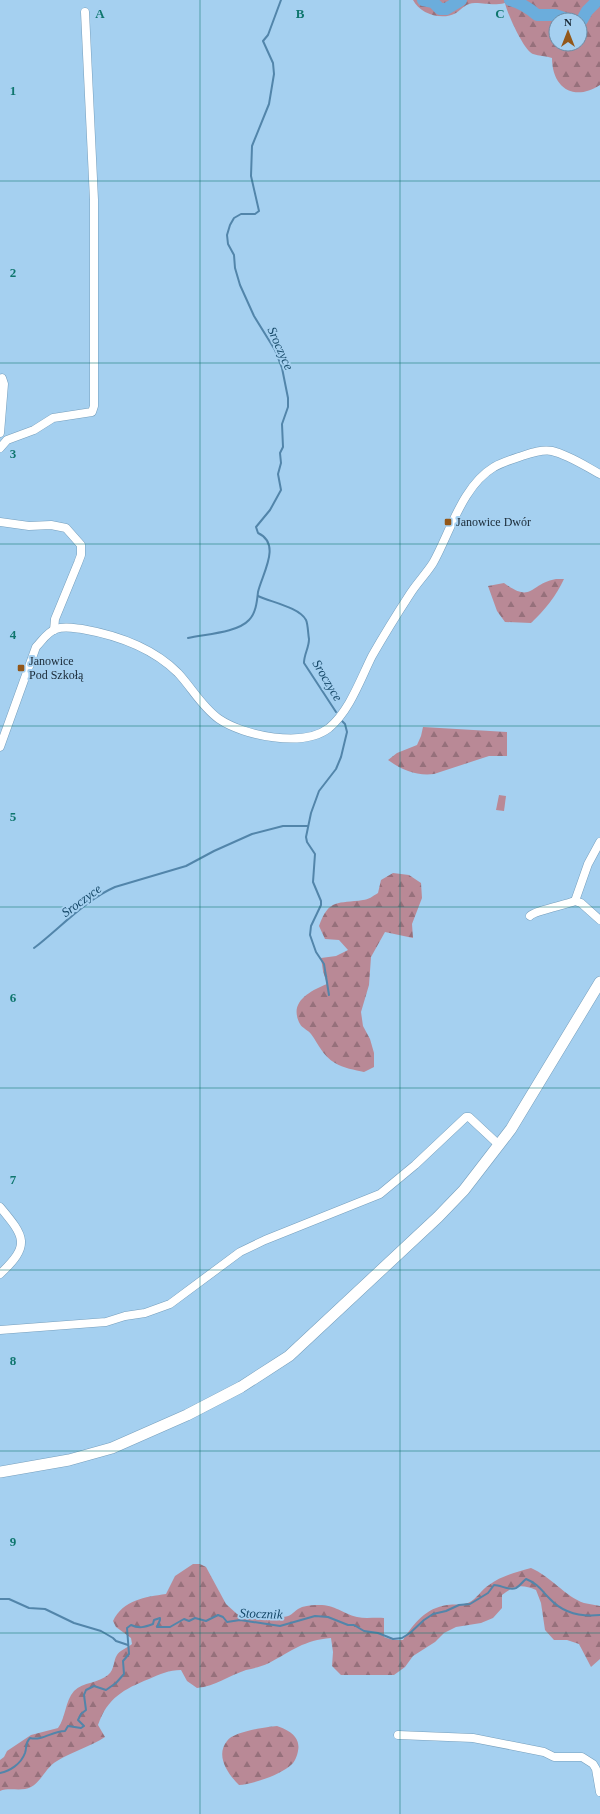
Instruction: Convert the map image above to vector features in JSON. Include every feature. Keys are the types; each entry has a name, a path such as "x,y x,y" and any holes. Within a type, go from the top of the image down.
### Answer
{"street":[{"path":"0,448 7,440 34,430 53,418 92,412 94,406 94,200 85,12"},
{"path":"0,433 4,384 2,378"},
{"path":"0,747 36,647 44,637 54,630 65,627 114,636 146,650 177,673 207,707 219,718 242,730 265,736 293,739 311,736 327,729 343,712 373,655 407,599 432,565 462,503 472,488 492,468 503,462 536,452 549,450 569,457 600,474"},
{"path":"0,522 29,526 51,525 66,528 81,545 81,554 55,619 54,630"},
{"path":"575,901 588,864 600,842"},
{"path":"530,916 537,912 575,901 581,904 600,920"},
{"path":"0,1472 69,1460 112,1448 187,1415 241,1387 271,1369 304,1342 438,1217 464,1190 511,1129 600,982"},
{"path":"0,1330 106,1322 125,1316 145,1313 170,1304 240,1252 265,1240 380,1194 415,1165 466,1117 469,1117 499,1145"},
{"path":"0,1207 21,1237 22,1245 19,1255 0,1274"},
{"path":"398,1735 473,1738 544,1752 554,1757 582,1757 593,1764 596,1769 600,1792"}],"green space":[{"path":"413,0 600,0 600,85 590,90 573,92 560,84 553,68 552,58 533,54 529,51 516,31 505,3 472,3 456,13 444,16 432,15 421,9"},
{"path":"564,579 550,602 531,623 505,622 497,611 488,586 504,583 513,589 526,592 531,591 547,581"},
{"path":"423,727 507,732 507,756 489,756 434,774 410,772 388,760 397,753 417,745"},
{"path":"499,795 506,796 504,811 496,810"},
{"path":"393,873 409,875 421,883 422,898 412,924 413,938 385,932 371,957 369,985 361,1012 363,1026 370,1039 374,1053 374,1067 364,1072 349,1069 335,1063 327,1057 311,1034 300,1024 297,1016 297,1009 303,998 314,990 327,984 321,958 336,956 348,950 339,940 325,939 319,926 327,911 335,904 370,898 378,893 381,880"},
{"path":"193,1564 200,1564 206,1567 226,1604 237,1614 244,1617 258,1612 285,1617 304,1606 323,1605 333,1607 357,1617 384,1618 384,1637 393,1640 403,1640 416,1622 433,1609 447,1605 468,1603 486,1587 499,1579 531,1568 545,1576 577,1600 600,1606 600,1659 591,1667 579,1644 567,1640 554,1640 545,1630 541,1603 536,1590 518,1586 510,1589 502,1595 502,1608 493,1618 481,1623 456,1627 444,1633 435,1642 413,1656 405,1667 394,1675 341,1675 332,1666 333,1652 331,1638 313,1641 266,1664 240,1672 204,1687 197,1688 187,1681 181,1670 161,1674 124,1691 112,1701 106,1708 98,1725 105,1737 57,1761 31,1787 0,1791 0,1760 4,1757 7,1751 31,1735 58,1728 63,1719 69,1699 74,1691 108,1675 112,1670 118,1653 132,1644 131,1638 116,1627 113,1621 117,1614 123,1608 135,1601 166,1594 175,1576"},
{"path":"277,1726 290,1732 298,1742 298,1751 294,1762 286,1769 259,1781 239,1785 231,1776 224,1764 222,1753 227,1741 230,1738 242,1733"}],"waterway":[{"name":"Sroczyce","path":"188,638 237,628 249,620 253,614 270,552 269,544 265,538 258,533 256,527 270,510 281,490 278,474 281,463 280,453 283,447 282,424 288,407 288,398 282,368 275,350 254,316 240,285 235,268 234,255 228,244 227,235 234,218 241,214 255,214 259,211 251,176 252,146 269,104 274,74 273,63 263,41 268,35 281,0"},
{"path":"423,0 433,2 440,9 446,9 461,0"},
{"path":"510,0 525,6 537,15 548,15"},
{"path":"586,12 598,0"},
{"name":"Sroczyce","path":"258,596 291,608 302,615 306,620 309,639 304,663 336,712"},
{"path":"329,995 324,964 316,952 310,935 311,926 321,905 321,901 313,882 315,854 307,842 306,837 311,813 319,791 336,769 341,757 347,732 345,724 341,720"},
{"name":"Sroczyce","path":"34,948 93,899 115,887 186,866 214,851 252,834 283,826 308,826"},
{"name":"Stocznik","path":"0,1773 8,1771 18,1764 25,1753 27,1742 30,1738 35,1739 60,1731 65,1731 68,1726 81,1728 84,1726 78,1720 81,1714 86,1710 84,1695 86,1690 94,1686 106,1690 116,1683 124,1674 123,1661 129,1654 127,1628 131,1625 145,1627 153,1624 154,1620 160,1618 157,1627 170,1627 184,1619 189,1621 195,1618 206,1621 218,1615 223,1617 227,1622 240,1620 280,1626 315,1616 328,1617 348,1625 354,1625 364,1631 378,1633 393,1639 402,1638 433,1614 446,1611 459,1605 470,1604 488,1593 494,1585 513,1589 526,1579 536,1585 555,1604 567,1611 579,1615 600,1615"},
{"path":"0,1599 9,1599 29,1608 45,1609 74,1623 101,1631 116,1641 128,1645"}],"place":[{"name":"Janowice Dwór","path":"448,522"},
{"name":"Janowice Pod Szkołą","path":"21,668"}]}
